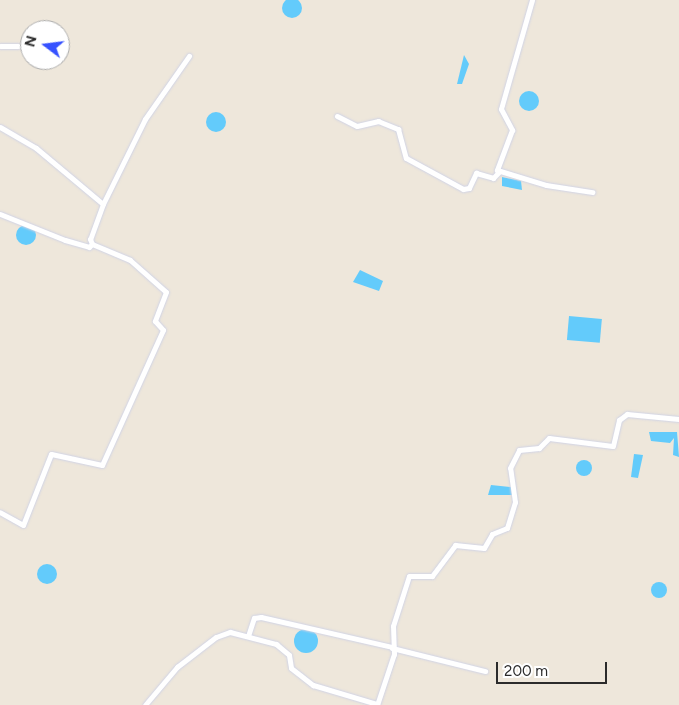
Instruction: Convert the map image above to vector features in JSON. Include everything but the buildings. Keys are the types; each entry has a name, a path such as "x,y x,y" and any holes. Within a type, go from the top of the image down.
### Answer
{"street":[{"path":"337,116 357,126 378,121 398,129 406,158 463,188 469,188 476,174 493,178 498,172 512,130 501,109 532,0"},
{"path":"0,46 18,46"},
{"path":"92,244 90,239 103,204 145,119 189,56"},
{"path":"0,127 36,148 103,204"},
{"path":"498,172 592,192"},
{"path":"0,214 65,240 92,244 130,260 163,285 166,292 155,321 163,330 102,465 51,454 23,524 0,512"},
{"path":"147,705 177,667 216,637 230,632 276,644 289,655 291,668 313,685 377,705 409,576 432,576 455,545 484,548 492,534 507,528 515,502 510,468 519,450 539,448 550,438 613,446 618,420 627,414 679,418"},
{"path":"248,636 254,618 261,617 486,671"}],"water":[{"path":"292,-2 299,1 302,8 299,15 292,18 285,15 282,8 285,1"},
{"path":"464,55 469,64 462,84 457,84"},
{"path":"529,91 536,94 539,101 536,108 529,111 522,108 519,101 522,94"},
{"path":"216,112 223,115 226,122 223,129 216,132 209,129 206,122 209,115"},
{"path":"502,177 521,181 522,190 502,186"},
{"path":"22,225 30,225 36,231 36,239 30,245 22,245 16,239 16,231"},
{"path":"360,270 383,281 379,291 353,282"},
{"path":"569,316 602,319 600,343 567,340"},
{"path":"649,432 677,432 679,457 673,455 674,438 670,443 651,441"},
{"path":"634,454 643,455 638,478 631,477"},
{"path":"584,460 592,468 584,476 576,468"},
{"path":"491,485 511,487 513,495 488,495"},
{"path":"47,564 54,567 57,574 54,581 47,584 40,581 37,574 40,567"},
{"path":"659,582 665,584 667,590 665,596 659,598 653,596 651,590 653,584"},
{"path":"306,629 315,632 318,641 315,650 306,653 297,650 294,641 297,632"}]}
